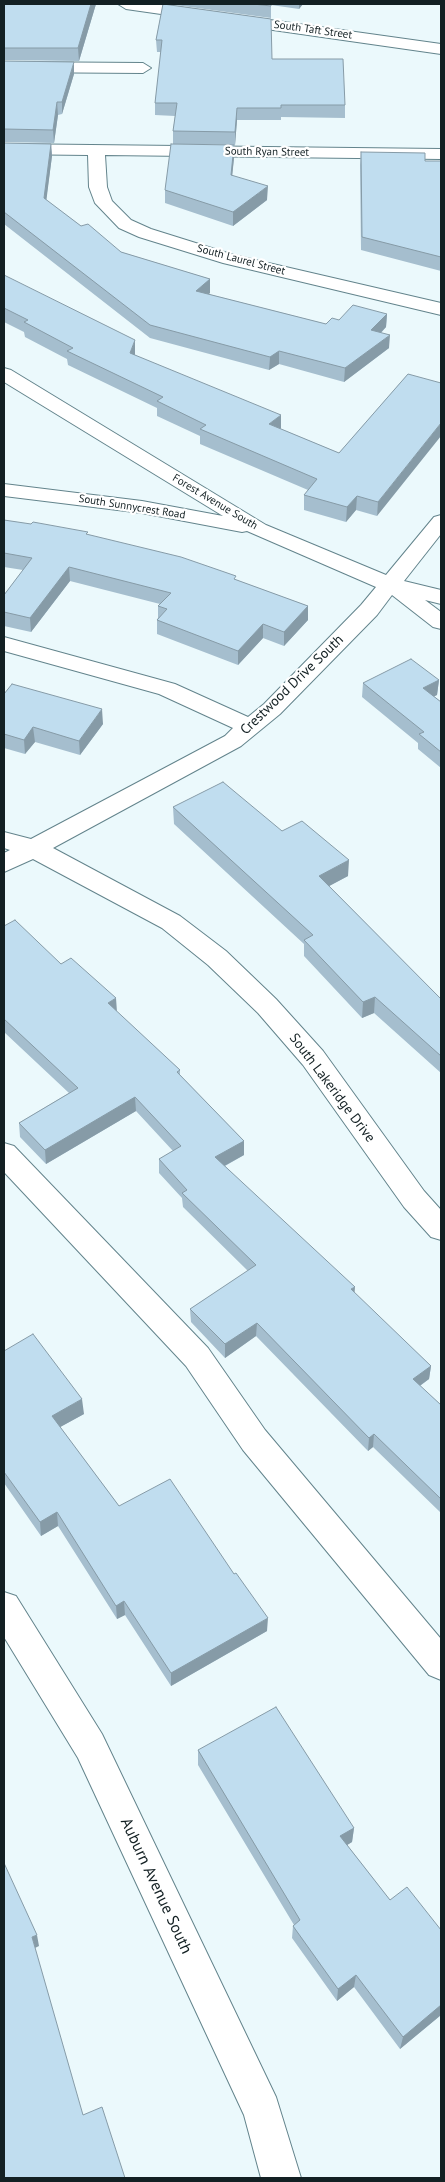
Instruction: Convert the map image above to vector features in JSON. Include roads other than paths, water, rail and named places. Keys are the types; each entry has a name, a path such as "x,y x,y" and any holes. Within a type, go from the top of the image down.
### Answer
{"street":[{"name":"South Taft Street","path":"126,4 441,49"},
{"path":"4,67 143,68"},
{"name":"South Ryan Street","path":"4,149 441,154"},
{"name":"South Laurel Street","path":"96,150 98,187 104,203 125,224 145,234 229,259 441,308"},
{"name":"Forest Avenue South","path":"4,374 30,388 259,529 389,584 441,597"},
{"name":"South Sunnycrest Road","path":"4,490 133,506 259,529"},
{"name":"Crestwood Drive South","path":"4,864 233,741 272,709 369,610 441,521"},
{"path":"389,584 441,622"},
{"path":"4,644 167,690 250,727"},
{"name":"South Lakeridge Drive","path":"4,840 33,848 171,922 217,958 267,1006 313,1058 414,1199 441,1230"},
{"path":"4,1154 197,1357 254,1440 441,1664"},
{"name":"Auburn Avenue South","path":"4,1606 90,1746 262,2111 281,2178"}]}
